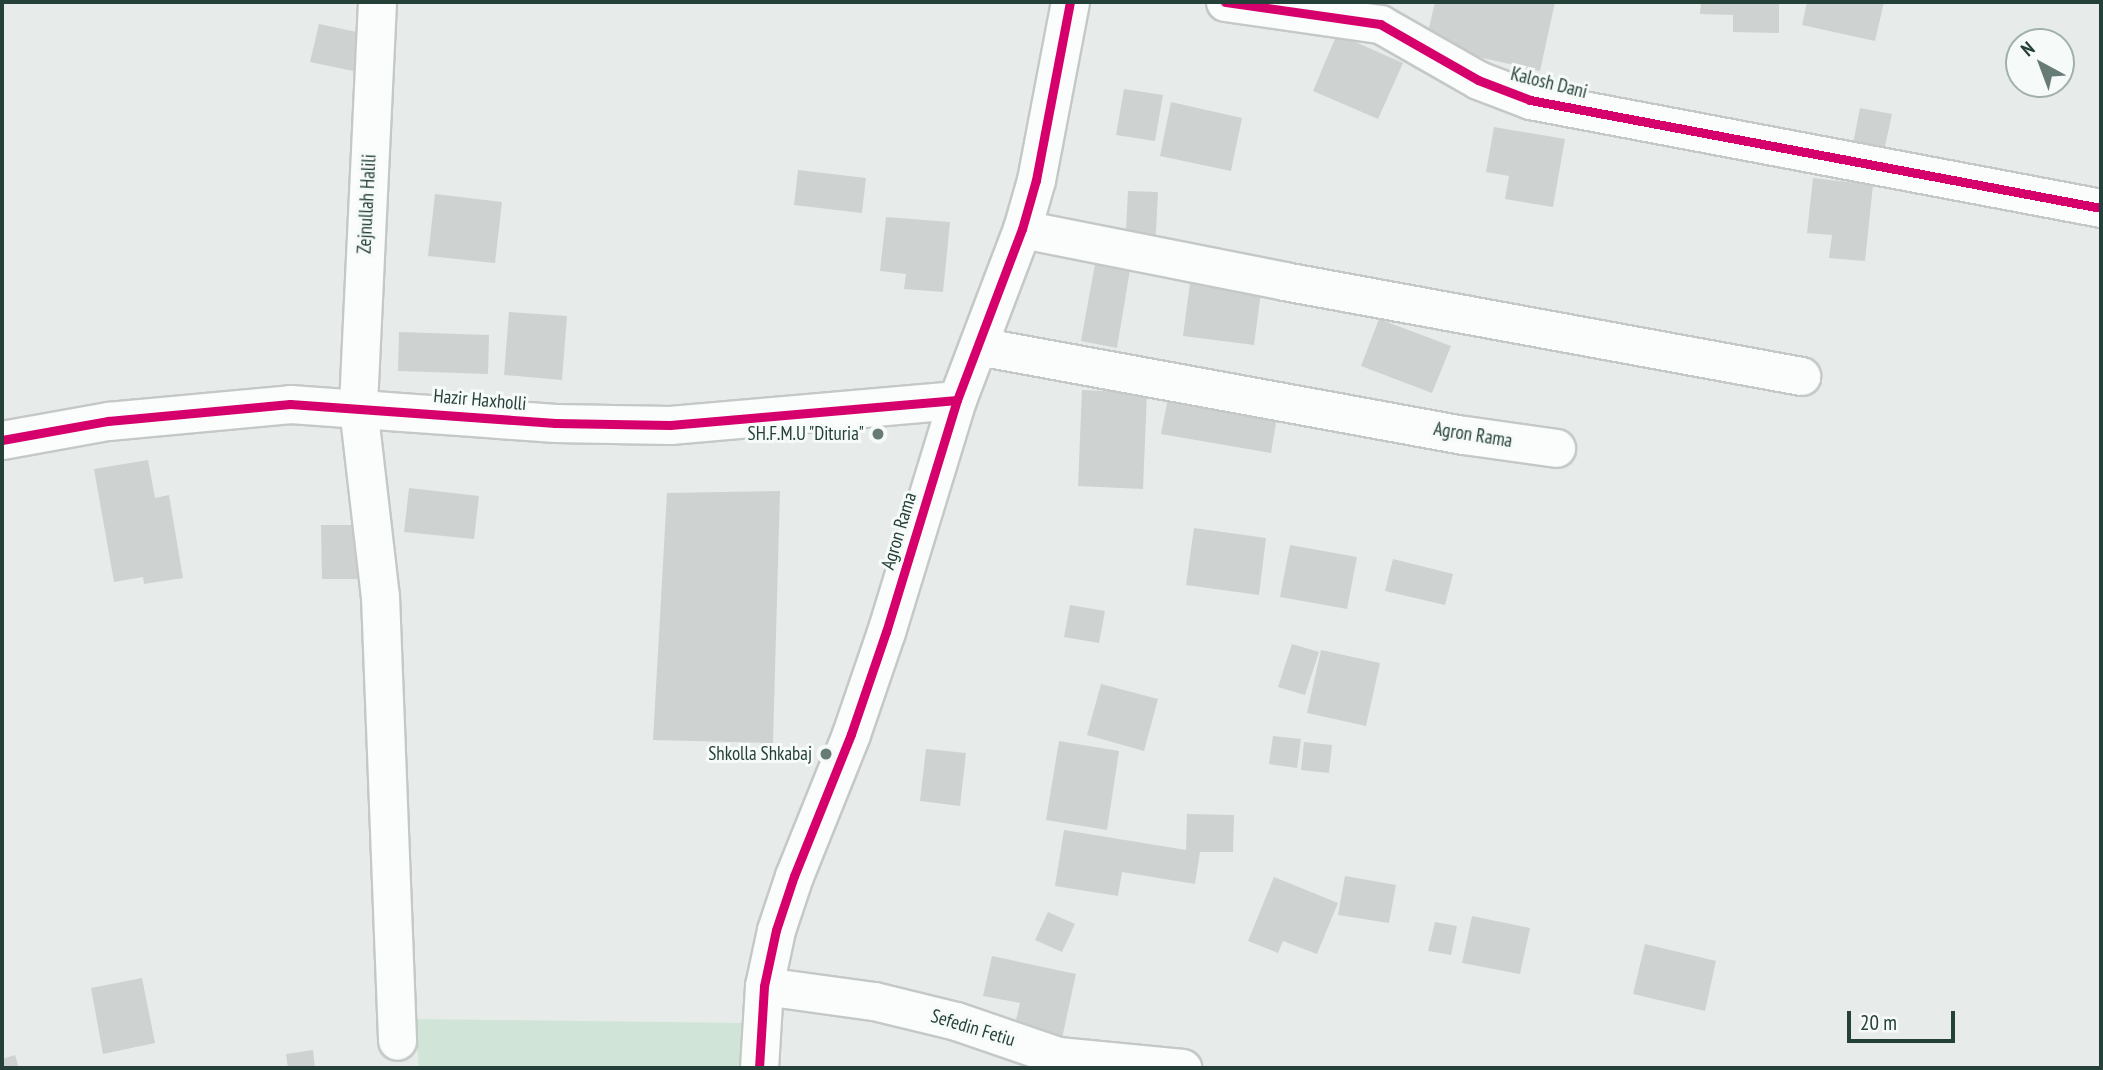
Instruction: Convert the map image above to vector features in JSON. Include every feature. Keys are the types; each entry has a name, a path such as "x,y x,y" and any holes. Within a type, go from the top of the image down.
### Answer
{"street":[{"name":"Zejnullah Halili","path":"377,2 358,407 380,596 397,1041"},
{"name":"Agron Rama","path":"759,1068 764,986 776,930 887,632 957,400 1022,229 1036,180 1070,2"},
{"name":"Kalosh Dani","path":"1225,2 1380,24 1478,80 1530,100 2101,208"},
{"path":"1022,229 1298,284 1801,376"},
{"name":"Agron Rama","path":"978,346 1464,435 1556,448"},
{"name":"Hazir Haxholli","path":"2,440 108,421 290,404 555,423 670,425 957,400"},
{"name":"Sefedin Fetiu","path":"764,986 874,1001 956,1021 1059,1056 1181,1068"}],"green space":[{"path":"415,1019 747,1023 747,1068 419,1068"}],"building":[{"path":"1435,2 1555,2 1540,71 1425,45"},
{"path":"1701,2 1779,2 1779,33 1733,32 1733,15 1700,14"},
{"path":"1807,2 1884,2 1875,41 1802,25"},
{"path":"319,24 366,34 358,72 310,62"},
{"path":"1337,34 1403,63 1378,119 1313,91"},
{"path":"1124,89 1163,95 1155,141 1116,135"},
{"path":"1171,102 1242,118 1231,171 1160,156"},
{"path":"1860,108 1892,114 1882,160 1851,154"},
{"path":"1494,127 1565,139 1553,207 1505,199 1509,176 1486,172"},
{"path":"798,170 866,178 862,213 794,205"},
{"path":"1813,178 1873,185 1865,261 1829,258 1832,235 1807,233"},
{"path":"1128,191 1158,192 1155,250 1125,249"},
{"path":"435,194 502,202 495,263 428,256"},
{"path":"886,217 950,222 943,292 904,289 906,274 880,271"},
{"path":"1095,264 1130,270 1117,348 1081,341"},
{"path":"1190,283 1261,292 1254,345 1183,336"},
{"path":"509,312 567,316 562,380 504,375"},
{"path":"1379,319 1451,346 1432,393 1361,366"},
{"path":"399,332 489,335 488,374 398,371"},
{"path":"1082,390 1147,393 1143,489 1078,486"},
{"path":"1168,398 1277,417 1271,453 1161,434"},
{"path":"148,460 155,498 169,495 183,578 144,584 143,577 114,582 94,469"},
{"path":"409,488 479,496 474,539 404,532"},
{"path":"780,491 773,743 653,740 667,493"},
{"path":"321,525 357,525 357,579 322,579"},
{"path":"1194,528 1266,538 1259,595 1186,585"},
{"path":"1290,545 1357,557 1347,609 1280,597"},
{"path":"1393,559 1453,574 1445,605 1385,591"},
{"path":"1070,605 1105,611 1099,643 1064,637"},
{"path":"1292,644 1319,652 1305,695 1278,687"},
{"path":"1321,650 1380,663 1366,726 1307,713"},
{"path":"1101,684 1158,699 1144,751 1087,735"},
{"path":"1273,736 1301,739 1297,768 1269,764"},
{"path":"1059,741 1119,751 1107,830 1046,820"},
{"path":"1304,742 1332,745 1329,773 1301,770"},
{"path":"926,749 966,753 960,806 920,801"},
{"path":"1187,814 1234,815 1233,852 1200,852 1195,884 1122,872 1118,896 1055,886 1064,830 1186,850"},
{"path":"1345,876 1396,885 1389,923 1338,915"},
{"path":"1274,877 1338,903 1317,954 1283,941 1278,953 1248,941"},
{"path":"1048,912 1075,924 1062,952 1035,940"},
{"path":"1472,916 1530,928 1520,974 1462,963"},
{"path":"1435,922 1457,926 1451,955 1428,951"},
{"path":"1645,944 1716,961 1705,1011 1633,994"},
{"path":"992,956 1076,974 1061,1043 1013,1032 1020,1003 983,996"},
{"path":"142,978 155,1043 103,1054 91,988"},
{"path":"313,1050 315,1068 288,1068 286,1054"},
{"path":"15,1055 19,1068 2,1068 2,1059"}],"cycle path":[{"path":"759,1068 764,986 776,930 794,876 851,734 886,632 957,400 1022,229 1036,180 1070,2"},
{"path":"1225,2 1380,24 1478,80 1530,100 2101,208"},
{"path":"2,440 108,421 290,404 555,423 670,425 957,400"}],"place":[{"name":"SH.F.M.U \"Dituria\"","path":"878,434"},
{"name":"Shkolla Shkabaj","path":"826,754"}]}
